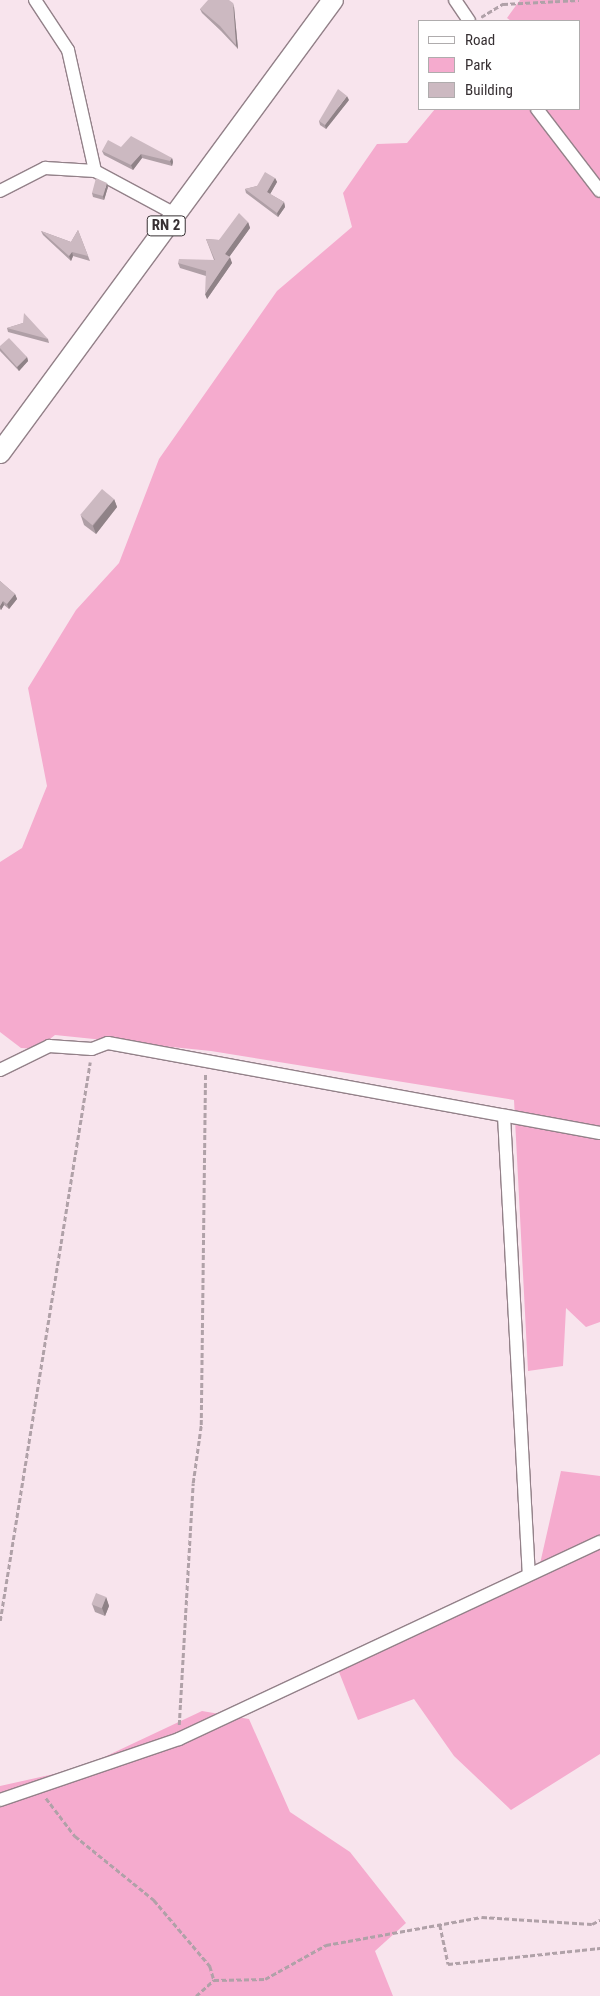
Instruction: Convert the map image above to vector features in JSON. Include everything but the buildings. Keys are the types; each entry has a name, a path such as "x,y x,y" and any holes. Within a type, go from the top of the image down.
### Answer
{"main road":[{"name":"RN 2","path":"0,453 333,0"}],"street":[{"path":"35,0 68,50 95,171"},
{"path":"455,0 470,20"},
{"path":"538,110 600,191"},
{"path":"0,191 45,168 95,171 175,214"},
{"path":"0,1070 49,1046 92,1050 108,1043 205,1063 600,1134"},
{"path":"504,1116 529,1574"},
{"path":"0,1800 36,1785 178,1739 600,1542"}],"path":[{"path":"473,20 504,4 579,0"},
{"path":"0,1621 92,1050"},
{"path":"178,1739 193,1483 201,1425 205,1063"},
{"path":"36,1785 75,1836 154,1900 210,1966 214,1980"},
{"path":"196,1996 214,1980 265,1979 326,1945 482,1917 592,1924 600,1920"},
{"path":"440,1925 448,1964 600,1948"}],"green space":[{"path":"520,0 600,0 600,1322 586,1327 566,1308 563,1366 528,1371 514,1100 211,1051 55,1035 37,1049 21,1048 0,1032 0,862 22,848 47,786 28,688 76,610 119,563 159,459 277,291 352,227 343,193 377,144 407,143 434,110 580,110 580,20 510,20 507,18"},
{"path":"561,1471 600,1476 600,1754 511,1810 454,1756 414,1699 358,1720 337,1667 537,1577"},
{"path":"202,1711 249,1719 290,1812 350,1852 406,1923 375,1951 393,1996 0,1996 0,1786 81,1768"}]}
